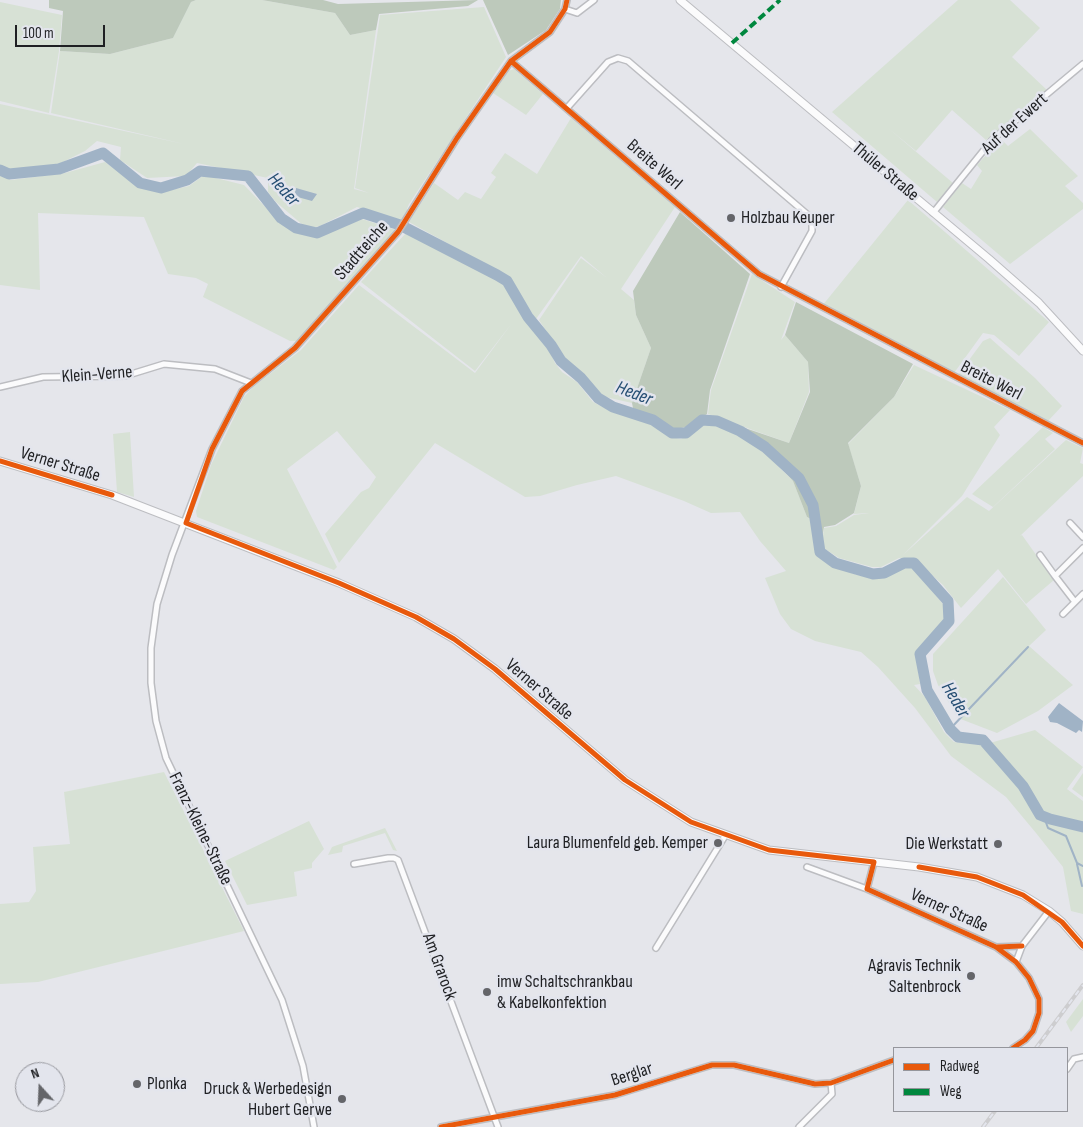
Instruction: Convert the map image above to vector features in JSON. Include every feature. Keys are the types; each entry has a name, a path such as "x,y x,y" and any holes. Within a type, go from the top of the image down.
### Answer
{"main road":[{"name":"Thüler Straße","path":"680,0 1039,303 1083,351"},
{"name":"Verner Straße","path":"0,461 112,495 339,583 416,617 454,639 495,669 625,780 691,822 725,836 769,850 952,872 977,877 1023,895 1062,922 1083,946"}],"street":[{"name":"Stadtteiche","path":"186,523 212,449 237,400 251,383 295,348 398,232 458,138 511,61 550,32 565,9 567,0"},
{"path":"565,9 577,13 594,0"},
{"path":"567,108 608,62 618,58 628,61 808,215 812,223 812,230 781,287"},
{"name":"Breite Werl","path":"511,61 759,274 1083,444"},
{"name":"Auf der Ewert","path":"934,213 992,140 1083,64"},
{"name":"Klein-Verne","path":"0,387 43,377 124,376 164,364 215,369 251,383"},
{"name":"Franz-Kleine-Straße","path":"186,523 170,560 154,618 150,664 156,721 173,775 285,1008 303,1066 314,1127"},
{"path":"1070,523 1083,537"},
{"path":"1055,576 1083,548"},
{"path":"1040,555 1075,602"},
{"path":"1063,614 1083,594"},
{"path":"656,948 725,836"},
{"name":"Am Grarock","path":"354,864 388,858 398,860 494,1118"},
{"path":"867,889 874,862"},
{"name":"Verner Straße","path":"807,867 867,889 996,947 1022,946"},
{"path":"1016,962 1022,946 1048,912"},
{"path":"996,947 1016,962 1038,994 1040,1008 1034,1031 1014,1047"},
{"path":"1068,1068 1074,1059 1083,1057"},
{"path":"799,1127 832,1094 831,1083 893,1060"},
{"name":"Berglar","path":"441,1127 615,1095 712,1065 734,1066 815,1084 831,1083"},
{"path":"494,1118 498,1127"}],"shaded area":[{"path":"196,0 262,0 335,13 350,35 376,30 354,189 369,193 355,188 380,15 484,7 506,57 409,204 408,212 403,221 357,207 320,226 312,228 304,226 276,202 268,192 268,178 197,163 186,176 147,178 120,160 121,147 97,141 85,151 57,165 10,170 0,165 0,104 184,144 51,113 60,51 110,54 173,38 191,2"},
{"path":"958,0 1010,0 1040,28 1012,57 1047,90 986,140 952,110 916,151 888,128 953,183 937,202 832,112"},
{"path":"0,2 62,15 59,51 49,113 0,101"},
{"path":"514,69 543,94 526,115 493,93 508,71"},
{"path":"571,118 675,207 621,289 634,300 636,315 651,348 632,403 601,396 565,360 539,320 581,258 607,278 581,256 536,319 507,276 409,222 434,183 458,200 465,192 481,199 496,177 491,173 505,153 537,174"},
{"path":"1030,129 1078,176 1065,186 1083,203 1083,209 1010,264 943,207 962,183 971,189 982,171 977,165 1001,139 1008,146"},
{"path":"105,162 139,186 162,192 189,186 204,175 244,185 279,221 295,231 316,236 346,226 359,218 396,230 298,341 290,341 203,297 208,284 196,278 168,274 144,217 38,213 40,290 0,285 0,175 11,180 65,173"},
{"path":"908,200 1049,322 1019,356 994,335 983,333 954,373 822,306"},
{"path":"406,233 505,284 524,317 548,347 555,363 562,372 577,382 593,402 613,412 651,423 672,437 681,439 703,424 716,424 736,433 762,450 793,481 807,517 813,521 814,544 818,553 833,565 857,575 884,577 904,565 912,566 947,609 944,620 916,653 920,684 914,685 925,697 944,732 954,742 982,745 990,751 1006,773 1021,788 1038,817 1083,829 1083,914 1071,911 1063,867 1036,833 1006,797 951,756 915,708 878,667 861,652 815,641 791,629 780,614 765,578 786,571 760,541 740,512 711,513 616,476 540,496 525,497 435,443 339,563 325,534 361,492 369,488 376,477 337,431 287,469 337,567 334,570 197,517 196,511 211,465 244,397 253,387 301,350 359,285 475,373 512,323 475,371 361,282"},
{"path":"752,274 795,302 781,340 785,335 808,362 809,392 789,443 708,414 711,390"},
{"path":"990,338 1035,378 1062,406 1048,421 958,375 983,341"},
{"path":"914,365 1010,410 994,427 1000,435 962,496 903,555 967,497 989,511 1066,440 1083,448 1080,463 1083,464 1083,476 1020,536 1022,535 1054,580 1026,604 998,569 961,608 943,585 914,559 899,558 881,567 872,567 839,558 825,549 822,543 824,528 836,526 854,515 869,513 854,514 861,486 848,444 894,397"},
{"path":"1043,427 1053,433 1045,439 1055,449 993,507 972,494"},
{"path":"130,432 134,497 117,492 113,434"},
{"path":"1003,577 1046,630 1029,646 1073,685 1038,711 997,733 958,718 938,685 933,671 933,654"},
{"path":"1035,730 1083,767 1067,789 1083,801 1083,824 1040,812 1026,785 990,743"},
{"path":"164,772 244,931 38,982 0,984 0,904 29,902 36,891 33,847 70,844 64,792"},
{"path":"1083,773 1083,797 1072,789"},
{"path":"309,821 324,849 312,863 312,868 294,872 297,896 247,905 225,861"},
{"path":"385,828 397,851 393,850 385,833 343,846 342,852 328,855 332,847"},
{"path":"1083,999 1083,1016 1071,1032 1066,1022"}],"green space":[{"path":"49,0 196,0 191,2 173,38 110,54 60,51 63,11 49,8"},
{"path":"262,0 323,0 338,4 478,0 468,6 379,14 376,30 350,35 335,13"},
{"path":"483,0 561,0 560,9 546,30 508,55"},
{"path":"680,212 750,274 710,390 707,414 687,427 675,429 633,408 632,403 651,348 636,315 633,291"},
{"path":"796,302 913,364 894,397 848,443 861,486 854,513 835,525 824,527 821,543 815,543 813,520 807,517 793,481 742,427 789,443 810,392 808,362 785,335"}],"water":[{"path":"296,188 317,194 312,201 294,196"},
{"path":"1059,703 1083,721 1082,732 1079,730 1076,733 1057,723 1050,722 1048,717"}],"waterway":[{"name":"Heder","path":"0,170 9,174 59,169 103,153 140,183 161,188 187,180 200,171 248,176 281,218 296,228 317,233 363,213 400,225 507,281 528,317 551,345 561,361 581,378 598,398 613,407 653,420 672,433 686,433 702,420 717,421 740,431 765,447 799,478 813,505 820,552 835,563 873,574 884,573 904,563 914,563 948,601 949,621 920,654 927,690 950,729 958,737 983,740 1023,786 1040,815 1083,827"},
{"path":"950,729 1028,647"},
{"path":"1044,817 1048,828 1066,836 1077,863 1083,866"},
{"path":"1077,864 1082,886"}],"railway":[{"path":"1037,1047 1083,985"},
{"path":"983,1127 994,1112"}],"marked path":[{"path":"732,43 780,0"}],"cycle path":[{"path":"567,0 565,9 550,32 511,61 457,138 398,232 295,348 242,391 212,449 186,523 339,583 416,617 454,639 495,669 625,780 691,822 769,850 874,862 867,889 996,947 1022,946"},
{"path":"511,61 759,274 1083,443"},
{"path":"0,461 112,495"},
{"path":"919,867 977,877 1023,895 1062,922 1083,946"},
{"path":"996,947 1016,962 1029,978 1039,999 1039,1013 1033,1031 1025,1040 1014,1047"},
{"path":"441,1127 615,1095 712,1065 734,1065 815,1084 831,1083 893,1060"}],"place":[{"name":"Holzbau Keuper","path":"731,218"},
{"name":"Laura Blumenfeld geb. Kemper","path":"718,843"},
{"name":"Die Werkstatt","path":"998,844"},
{"name":"Agravis Technik Saltenbrock","path":"971,976"},
{"name":"imw Schaltschrankbau & Kabelkonfektion","path":"487,992"},
{"name":"Plonka","path":"137,1084"},
{"name":"Druck & Werbedesign Hubert Gerwe","path":"342,1099"}]}
